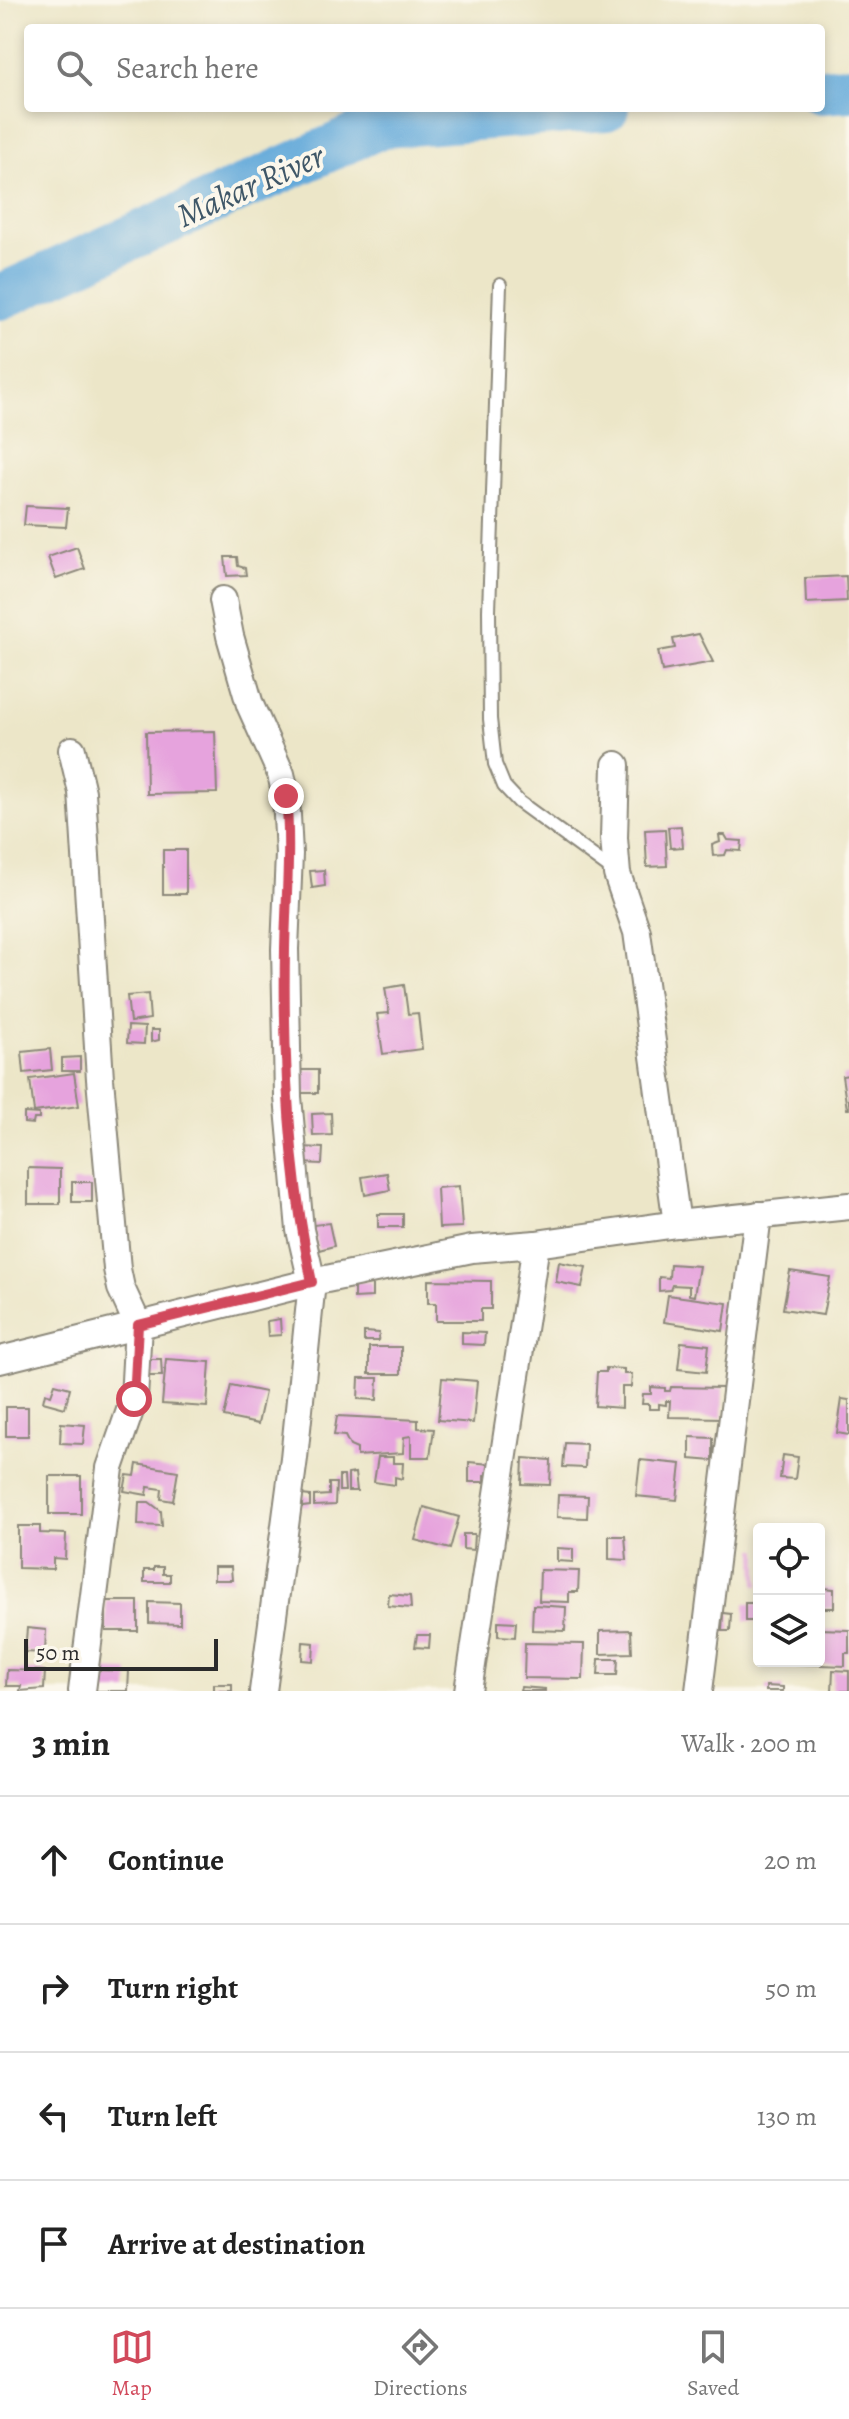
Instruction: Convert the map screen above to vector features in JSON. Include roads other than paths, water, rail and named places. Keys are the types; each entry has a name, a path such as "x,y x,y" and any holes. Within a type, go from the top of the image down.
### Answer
{"street":[{"path":"223,600 250,705 281,774 286,796 289,854 285,962 288,1097 300,1230 312,1282 294,1458 263,1691"},
{"path":"72,750 82,792 100,1079 117,1269 121,1288 138,1325 134,1399 110,1468 82,1691"},
{"path":"616,765 614,838 617,874 637,932 677,1224"},
{"path":"0,1360 312,1282 472,1249 849,1206"},
{"path":"699,1691 758,1215"},
{"path":"468,1691 536,1244"}],"lane":[{"path":"500,285 489,611 490,719 495,764 504,786 519,802 617,874"}],"waterway":[{"name":"Makar River","path":"825,91 849,89"},
{"name":"Makar River","path":"0,297 382,125 553,112"}]}
